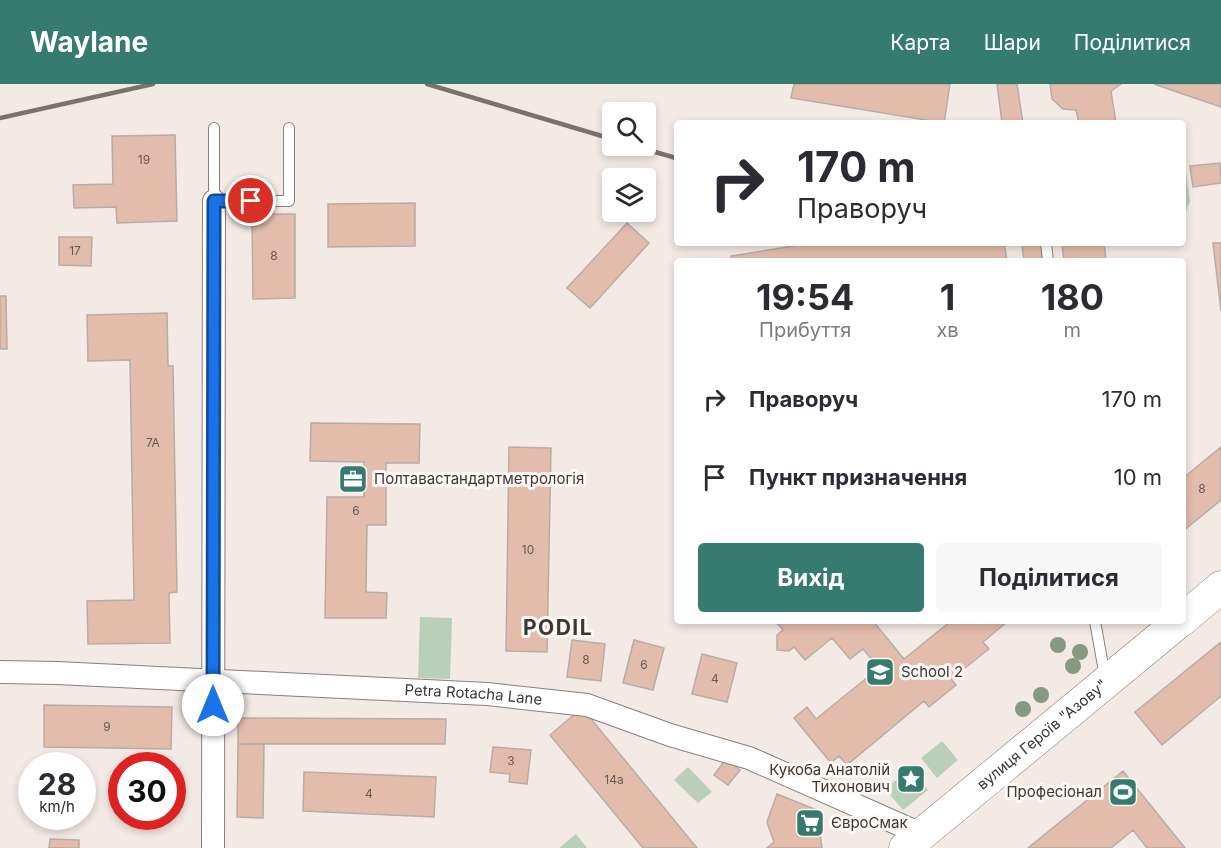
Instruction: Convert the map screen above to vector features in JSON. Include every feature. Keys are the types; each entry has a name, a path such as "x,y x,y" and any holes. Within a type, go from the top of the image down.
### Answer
{"street":[{"path":"213,848 214,201"},
{"name":"вулиця Героїв \"Азову\"","path":"1186,616 1221,587"},
{"name":"вулиця Героїв \"Азову\"","path":"913,841 1176,624"},
{"name":"Petra Rotacha Lane","path":"0,672 487,694 587,705 670,735 749,758 913,841"}],"lane":[{"path":"214,128 214,201 289,201 289,128"},
{"path":"1096,624 1106,683"}],"green space":[{"path":"1186,171 1190,201 1186,211"},
{"path":"420,617 452,618 450,679 418,678"},
{"path":"942,741 958,760 937,778 921,758"},
{"path":"688,767 712,792 698,803 674,780"},
{"path":"911,768 928,790 903,810 885,789"},
{"path":"576,834 587,848 559,848"}],"building":[{"path":"794,84 950,84 944,120 926,120 791,98"},
{"path":"997,84 1017,84 1023,120 1002,120"},
{"path":"1050,84 1121,84 1111,91 1116,120 1078,120 1076,110 1063,109 1052,99"},
{"path":"1154,84 1221,84 1221,107 1177,92"},
{"path":"175,135 177,221 117,223 116,207 74,208 73,185 113,184 112,136"},
{"path":"1220,163 1221,183 1193,187 1190,166"},
{"path":"415,203 415,246 328,247 328,204"},
{"path":"252,214 295,214 295,298 253,299"},
{"path":"627,223 649,243 590,308 567,288"},
{"path":"59,237 92,237 91,266 59,265"},
{"path":"1213,243 1221,243 1221,311"},
{"path":"793,246 1004,246 1006,258 731,258 731,256"},
{"path":"1022,246 1042,246 1044,258 1024,258"},
{"path":"1062,246 1104,246 1106,258 1064,258"},
{"path":"0,296 6,296 7,349 0,349"},
{"path":"167,313 168,366 173,366 177,592 169,593 170,643 88,644 87,601 134,600 130,360 88,361 87,315"},
{"path":"311,423 420,424 419,463 386,463 386,525 367,525 366,592 387,593 386,618 325,618 327,497 364,497 364,462 310,461"},
{"path":"509,447 551,448 547,652 506,651"},
{"path":"1221,447 1221,500 1186,529 1186,476"},
{"path":"778,624 875,624 904,659 947,624 1004,624 983,642 989,649 951,679 956,685 929,707 924,701 847,765 839,756 831,763 794,718 807,707 816,719 879,668 863,649 850,659 832,638 805,660 794,647 789,651 777,650 777,635 783,630"},
{"path":"572,640 605,644 601,681 567,677"},
{"path":"634,640 664,648 653,690 623,683"},
{"path":"1221,642 1221,696 1162,745 1135,712"},
{"path":"702,654 737,663 727,702 692,694"},
{"path":"44,705 172,707 171,749 44,747"},
{"path":"582,708 697,848 643,848 550,735"},
{"path":"238,718 446,719 445,744 238,744"},
{"path":"238,744 264,744 263,818 237,817"},
{"path":"493,747 531,750 527,784 509,782 510,774 490,772"},
{"path":"726,759 740,770 728,785 714,775"},
{"path":"1123,771 1185,848 1147,848 1133,830 1111,848 1028,848"},
{"path":"304,772 436,777 434,817 303,811"},
{"path":"777,794 817,810 822,848 767,848 774,842 767,822"},
{"path":"50,839 79,840 79,848 49,848"}],"railway":[{"path":"0,118 153,84"},
{"path":"427,84 602,136"},
{"path":"656,152 674,157"}],"place":[{"name":"Полтавастандартметрологія","path":"353,479"},
{"name":"School 2","path":"880,672"},
{"name":"Кукоба Анатолій Тихонович","path":"911,779"},
{"name":"Професіонал","path":"1123,792"},
{"name":"ЄвроСмак","path":"810,823"}],"district":[{"name":"PODIL","path":"558,628"}],"route":[{"path":"213,705 214,201 251,201"}]}
